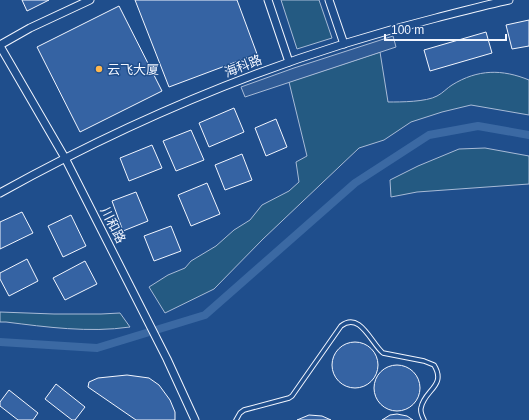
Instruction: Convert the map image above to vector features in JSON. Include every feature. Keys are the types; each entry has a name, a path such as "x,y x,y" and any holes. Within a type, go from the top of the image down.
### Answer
{"street":[{"path":"0,45 30,28 90,0"},
{"path":"268,0 289,62"},
{"path":"329,0 344,44"},
{"name":"海科路","path":"0,193 120,131 172,107 225,86 289,62 344,44 408,25 509,0"},
{"name":"川和路","path":"0,45 66,158 136,296 195,420"}],"lane":[{"path":"236,420 244,410 292,396 340,326 351,321 359,324 383,354 424,361 434,365 438,373 438,378 421,406 421,414 424,420"}],"shaded area":[{"path":"281,0 319,0 332,38 297,49"},
{"path":"393,36 396,47 245,97 241,87 294,68"},
{"path":"380,52 388,102 413,101 432,98 462,80 481,73 490,72 519,76 529,80 529,115 471,105 411,122 384,140 359,148 263,239 214,289 165,313 149,287 168,275 185,268 191,261 216,246 234,230 250,220 262,205 289,191 299,182 296,162 307,156 289,82"},
{"path":"485,148 529,156 529,184 417,192 391,197 390,180 418,166 459,149"},
{"path":"0,312 54,314 120,313 130,327 115,329 83,329 0,322"}],"building":[{"path":"22,0 49,0 27,11"},
{"name":"云飞大厦","path":"135,0 237,0 257,54 169,87"},
{"name":"云飞大厦","path":"119,6 162,91 80,132 37,47"},
{"path":"529,20 529,46 512,49 506,25"},
{"path":"486,32 492,53 430,71 424,50"},
{"path":"234,108 244,132 209,147 199,123"},
{"path":"276,119 287,147 266,156 255,128"},
{"path":"191,130 204,160 176,171 163,141"},
{"path":"152,145 162,168 129,181 120,158"},
{"path":"242,154 252,180 225,190 215,165"},
{"path":"207,183 220,214 191,226 178,195"},
{"path":"136,192 148,221 123,231 112,201"},
{"path":"22,212 33,233 0,249 0,222"},
{"path":"71,215 86,246 63,257 48,226"},
{"path":"171,226 181,251 154,261 144,236"},
{"path":"27,259 38,281 9,296 0,279 0,273"},
{"path":"85,261 97,284 65,300 53,278"},
{"path":"355,342 368,346 374,352 378,365 374,378 368,384 355,388 342,384 336,378 332,365 336,352 342,346"},
{"path":"397,365 410,369 416,375 420,388 416,401 410,407 397,411 384,407 378,401 374,388 378,375 384,369"},
{"path":"127,375 149,378 159,385 170,400 175,412 175,420 136,420 88,387 89,382 98,378"},
{"path":"56,384 85,407 75,420 72,420 45,399"},
{"path":"9,390 38,413 33,420 18,420 0,406 0,402"},
{"path":"397,414 407,416 413,420 382,420 390,415"},
{"path":"309,415 322,416 331,420 297,420"}],"waterway":[{"path":"0,342 97,348 205,315 355,183 429,135 478,126 529,135"}],"place":[{"name":"云飞大厦","path":"99,69"}]}
